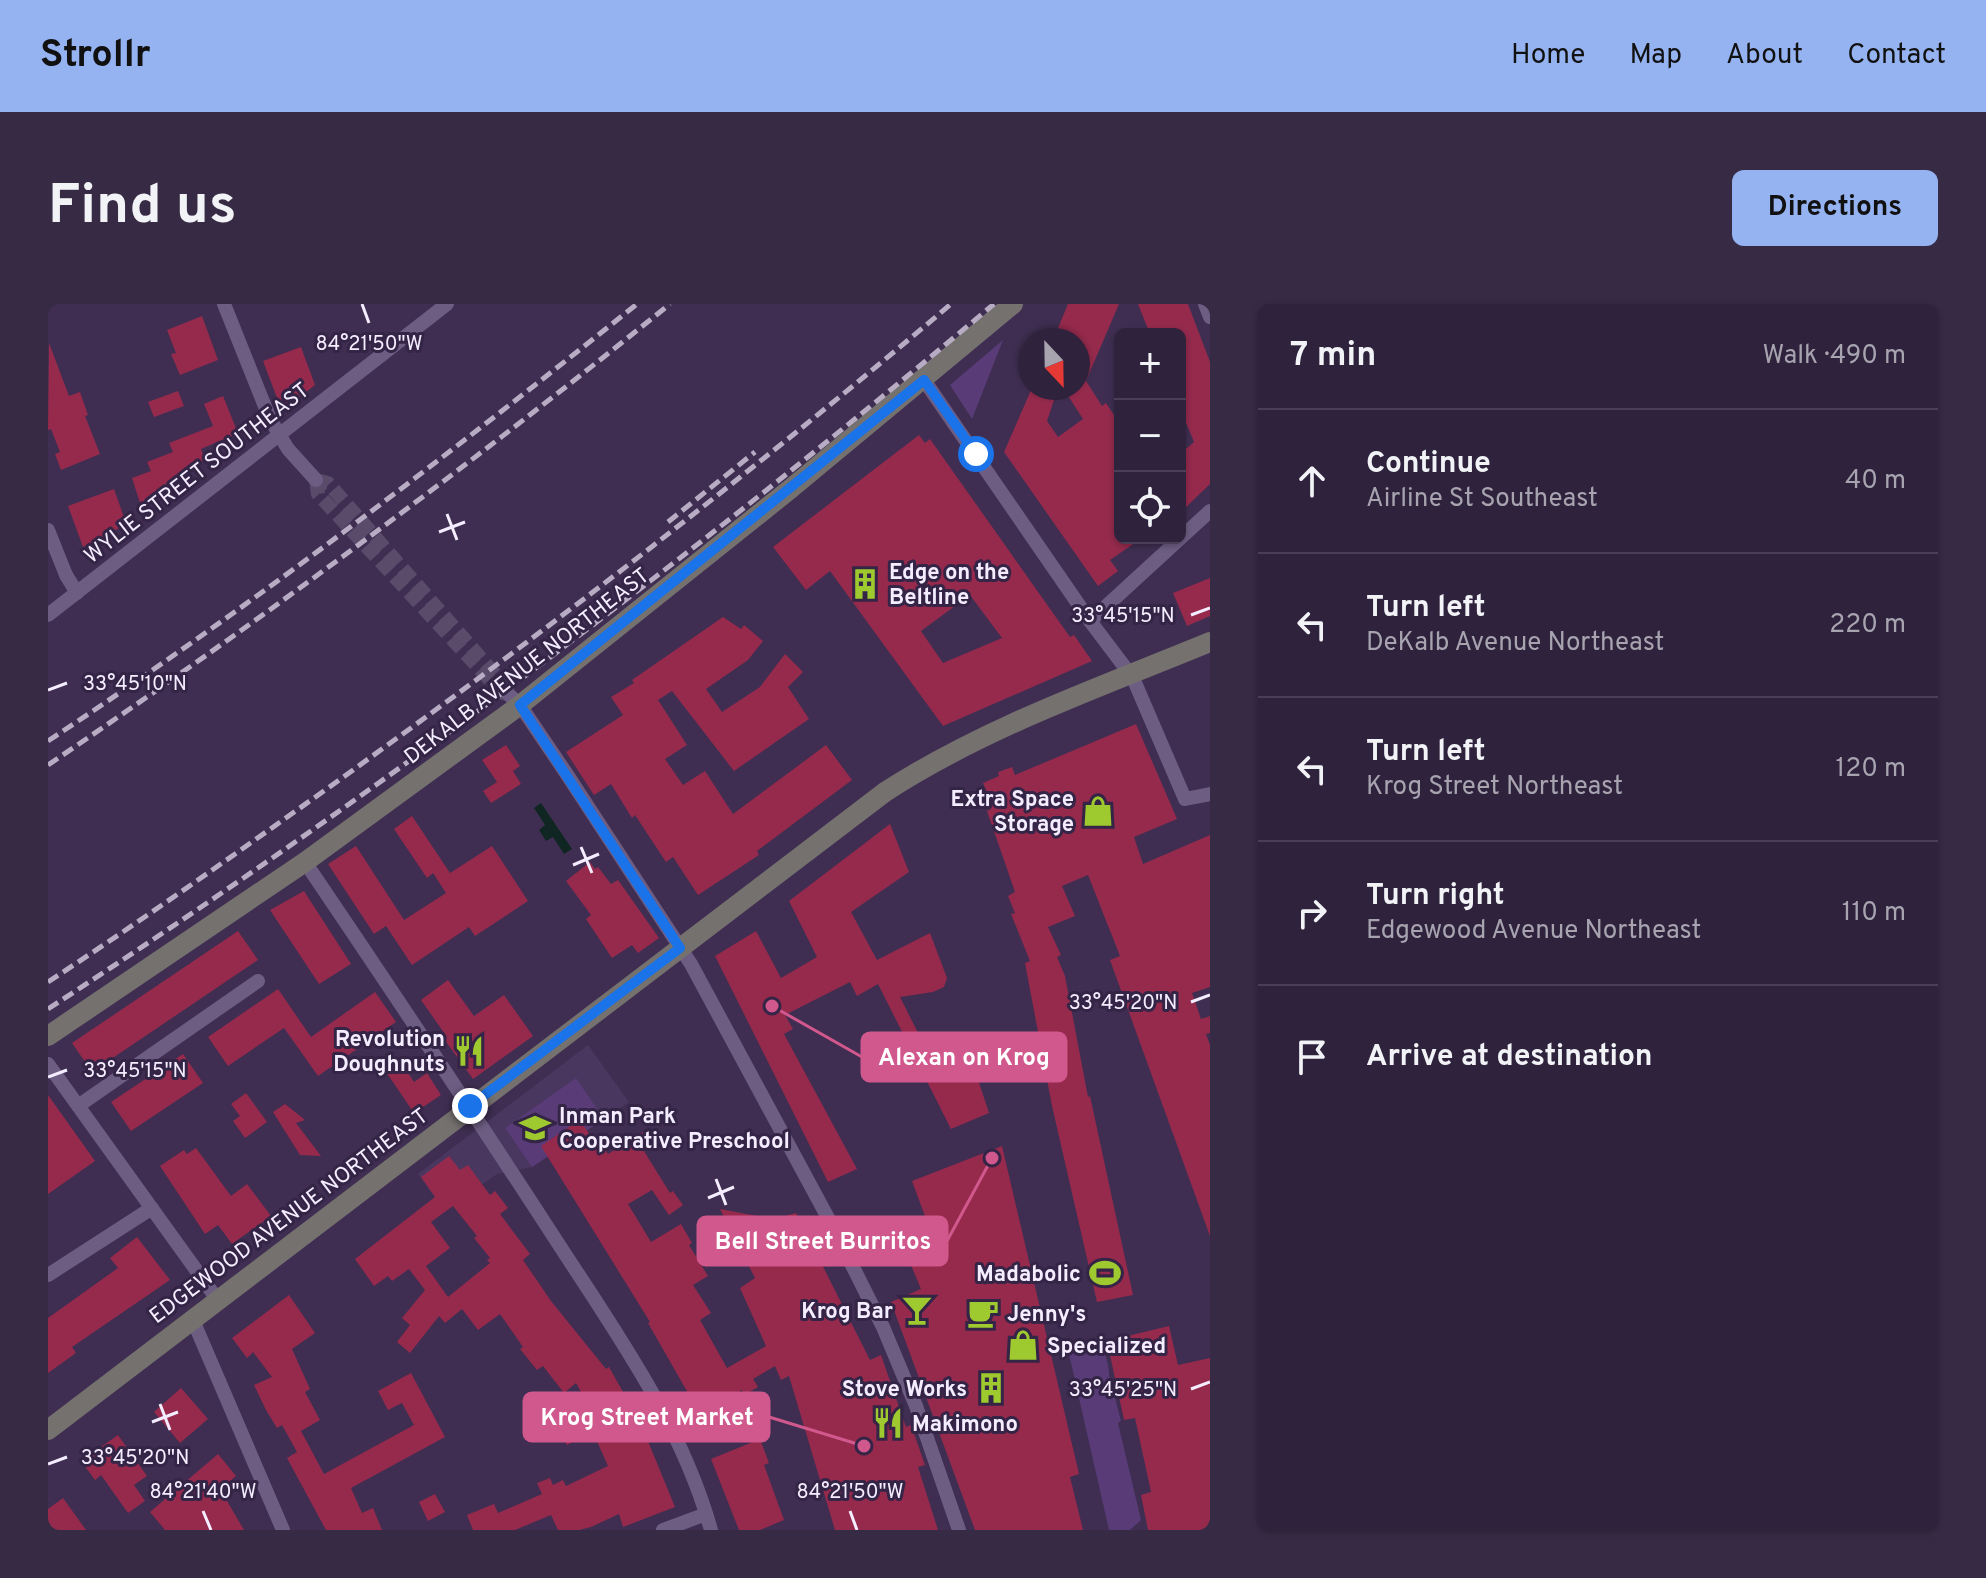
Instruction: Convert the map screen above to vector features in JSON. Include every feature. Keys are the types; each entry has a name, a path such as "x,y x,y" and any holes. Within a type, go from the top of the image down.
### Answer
{"main road":[{"name":"DEKALB AVENUE NORTHEAST","path":"48,1036 305,862 924,380 1013,304"},
{"name":"EDGEWOOD AVENUE NORTHEAST","path":"48,1430 880,796 942,758 1000,730 1204,644"}],"street":[{"path":"224,304 261,402 279,435 316,480"},
{"name":"WYLIE STREET SOUTHEAST","path":"48,615 447,304"},
{"path":"1205,304 1210,317"},
{"path":"924,380 1090,621 1133,678 1185,799 1210,794"},
{"path":"1090,621 1210,511"},
{"path":"48,530 66,575 77,593"},
{"path":"514,700 691,964 834,1229 883,1327 916,1406 959,1530"},
{"path":"305,862 470,1106 648,1384 680,1447 711,1530"},
{"path":"78,1106 258,981"},
{"path":"48,1064 217,1299"},
{"path":"48,1275 152,1208"},
{"path":"192,1318 202,1335 283,1530"},
{"path":"663,1530 706,1514"}],"shaded area":[{"path":"1003,340 972,419 950,385"},
{"path":"541,803 572,849 564,854 553,837 546,841 539,830 545,825 534,808"},
{"name":"Inman Park Cooperative Preschool","path":"588,1045 629,1102 532,1167 497,1174 445,1211 418,1174"},
{"path":"576,1078 604,1119 532,1167 505,1128"},
{"path":"1066,1341 1101,1341 1141,1520 1130,1530 1109,1530"}],"building":[{"path":"1068,304 1119,304 1090,372 1090,328 1058,328"},
{"path":"1138,304 1188,304 1210,362 1210,484 1186,507 1186,449 1194,442 1186,423 1186,328 1148,328"},
{"path":"202,316 218,360 180,375 171,354 176,353 167,330"},
{"path":"49,343 69,396 80,392 88,415 85,416 100,454 61,470 55,454 60,452 51,429 48,430"},
{"path":"301,347 315,385 282,411 263,361"},
{"path":"1090,387 1102,406 1106,403 1114,415 1114,544 1133,544 1110,560 1118,571 1098,586 1004,452 1027,400 1054,400 1047,421 1058,437 1083,419 1071,400 1090,400"},
{"path":"178,391 184,406 154,417 148,402"},
{"path":"223,396 238,433 201,449 205,460 198,462 200,467 177,476 171,481 173,486 140,503 132,478 151,471 147,462 173,452 169,443 213,426 204,404"},
{"name":"Edge on the Beltline","path":"919,435 925,443 930,439 1070,637 1074,635 1092,661 943,726 830,571 806,590 773,547","holes":["970,595 1002,638 943,663 921,631"]},
{"path":"114,489 125,526 83,547 68,506"},
{"path":"1210,578 1210,616 1187,626 1173,593"},
{"path":"723,617 741,629 744,625 763,641 748,660 706,689 722,712 760,687 785,654 803,672 788,687 809,719 734,771 672,691 658,700 687,745 665,759 683,785 705,771 733,814 826,745 852,780 757,851 759,855 698,895 673,857 666,862 635,815 632,818 611,784 594,795 566,752 623,715 611,697"},
{"path":"1136,724 1177,819 1134,837 1143,864 1210,835 1210,987 1192,993 1201,1019 1210,1016 1210,1033 1206,1034 1210,1045 1210,1236 1110,960 1120,956 1088,875 1062,886 1075,916 1048,927 1061,955 1057,957 1065,976 1088,1097 1133,1295 1097,1302 1052,1106 1025,963 1030,961 1011,914 1015,913 1008,896 1015,892 987,811 991,809 983,783 999,776 998,772 1012,767 1015,775"},
{"path":"506,745 520,766 513,771 521,784 491,803 483,791 497,782 482,760"},
{"path":"412,816 450,873 492,846 528,901 475,936 469,927 412,965 386,926 374,934 328,864 356,846 404,920 446,893 433,873 427,878 394,829"},
{"path":"890,824 909,872 851,912 877,960 930,933 947,978 944,987 933,992 900,997 939,1075 971,1058 989,1113 951,1129 878,984 857,996 850,982 785,1015 793,1029 784,1034 857,1169 828,1182 715,956 756,931 781,978 817,957 789,901"},
{"path":"590,862 611,884 618,880 659,938 638,953 632,945 612,958 586,919 591,915 566,881"},
{"path":"304,891 351,964 319,984 270,910"},
{"path":"238,931 258,960 92,1072 72,1043"},
{"path":"448,980 474,1016 504,995 533,1036 473,1079 421,1000"},
{"path":"278,989 311,1037 375,992 396,1022 318,1076 284,1028 228,1066 208,1037"},
{"path":"183,1054 203,1083 131,1131 111,1102"},
{"path":"399,1059 414,1082 427,1073 441,1095 414,1113 384,1069"},
{"path":"246,1093 267,1122 245,1138 233,1121 240,1116 231,1104"},
{"path":"48,1095 95,1161 48,1194"},
{"path":"285,1104 305,1120 296,1123 321,1156 300,1155 273,1112"},
{"path":"579,1120 591,1136 595,1134 608,1154 643,1132 650,1143 642,1148 670,1193 673,1191 683,1205 669,1215 652,1190 628,1204 651,1242 681,1224 692,1243 689,1245 708,1276 693,1285 711,1313 700,1320 727,1368 766,1346 740,1288 755,1278 720,1209 774,1219 796,1213 870,1360 881,1355 906,1427 911,1425 925,1465 918,1467 938,1530 835,1530 789,1376 781,1380 775,1366 753,1379 758,1387 744,1395 742,1390 700,1414 650,1322 541,1146"},
{"name":"Stove Works","path":"1002,1146 1079,1474 1070,1477 1083,1530 975,1530 891,1302 921,1289 903,1246 932,1235 912,1181"},
{"path":"196,1148 231,1196 247,1184 271,1216 232,1244 218,1225 205,1234 160,1166 184,1150 187,1154"},
{"path":"449,1156 460,1170 468,1165 490,1195 495,1191 508,1208 500,1214 530,1254 523,1260 551,1301 606,1369 609,1367 634,1407 675,1507 623,1527 619,1514 591,1527 558,1530 551,1515 515,1530 473,1530 467,1515 494,1504 498,1513 542,1494 537,1483 550,1478 553,1485 563,1480 566,1486 608,1466 591,1428 599,1424 576,1383 564,1393 543,1366 537,1370 520,1349 523,1347 500,1314 478,1330 462,1309 445,1323 439,1316 410,1353 397,1342 410,1325 402,1318 425,1290 409,1269 392,1281 388,1276 374,1286 355,1259 435,1197 421,1177","holes":["453,1206 477,1236 474,1238 490,1258 487,1260 490,1263 448,1297 426,1266 450,1248 431,1222"]},
{"path":"137,1237 170,1280 72,1347 76,1353 48,1373 48,1318 118,1268 110,1258"},
{"path":"289,1295 315,1333 292,1349 310,1389 305,1392 320,1420 301,1431 324,1474 414,1425 402,1403 388,1410 378,1391 411,1373 445,1437 351,1488 362,1513 373,1508 382,1530 326,1530 287,1458 297,1452 282,1425 277,1428 254,1385 272,1377 253,1352 247,1358 232,1338"},
{"path":"1169,1326 1178,1365 1210,1358 1210,1530 1148,1530 1141,1495 1151,1492 1135,1418 1124,1420 1107,1341"},
{"path":"181,1388 208,1419 180,1443 154,1412"},
{"path":"568,1421 578,1439 567,1445 557,1427"},
{"path":"118,1435 147,1476 134,1485 145,1501 128,1513 101,1475 95,1480 81,1461"},
{"path":"760,1439 769,1463 764,1465 784,1520 760,1530 739,1530 711,1459"},
{"path":"218,1454 236,1476 220,1489 244,1530 165,1530 150,1512"},
{"path":"435,1494 445,1512 428,1521 419,1502"},
{"path":"63,1498 86,1530 48,1530 48,1509"}],"tunnel":[{"path":"316,480 328,483 507,688 508,694 502,693 318,494 316,480"}],"railway":[{"path":"48,741 199,637 347,529 637,304"},
{"path":"48,765 364,541 670,304"},
{"path":"48,982 321,793 483,675 719,494 951,304"},
{"path":"48,1009 293,844 532,671 765,491 994,304"},
{"path":"668,522 755,452"}],"place":[{"name":"Edge on the Beltline","path":"865,584"},
{"name":"Extra Space Storage","path":"1098,811"},
{"name":"Alexan on Krog","path":"772,1006"},
{"name":"Revolution Doughnuts","path":"469,1051"},
{"name":"Inman Park Cooperative Preschool","path":"535,1128"},
{"name":"Bell Street Burritos","path":"992,1158"},
{"name":"Madabolic","path":"1105,1273"},
{"name":"Krog Bar","path":"917,1310"},
{"name":"Jenny's","path":"983,1313"},
{"name":"Specialized","path":"1023,1345"},
{"name":"Stove Works","path":"991,1388"},
{"name":"Makimono","path":"888,1423"},
{"name":"Krog Street Market","path":"864,1446"}],"route":[{"path":"470,1106 680,948 520,705 924,380 976,454"}]}
